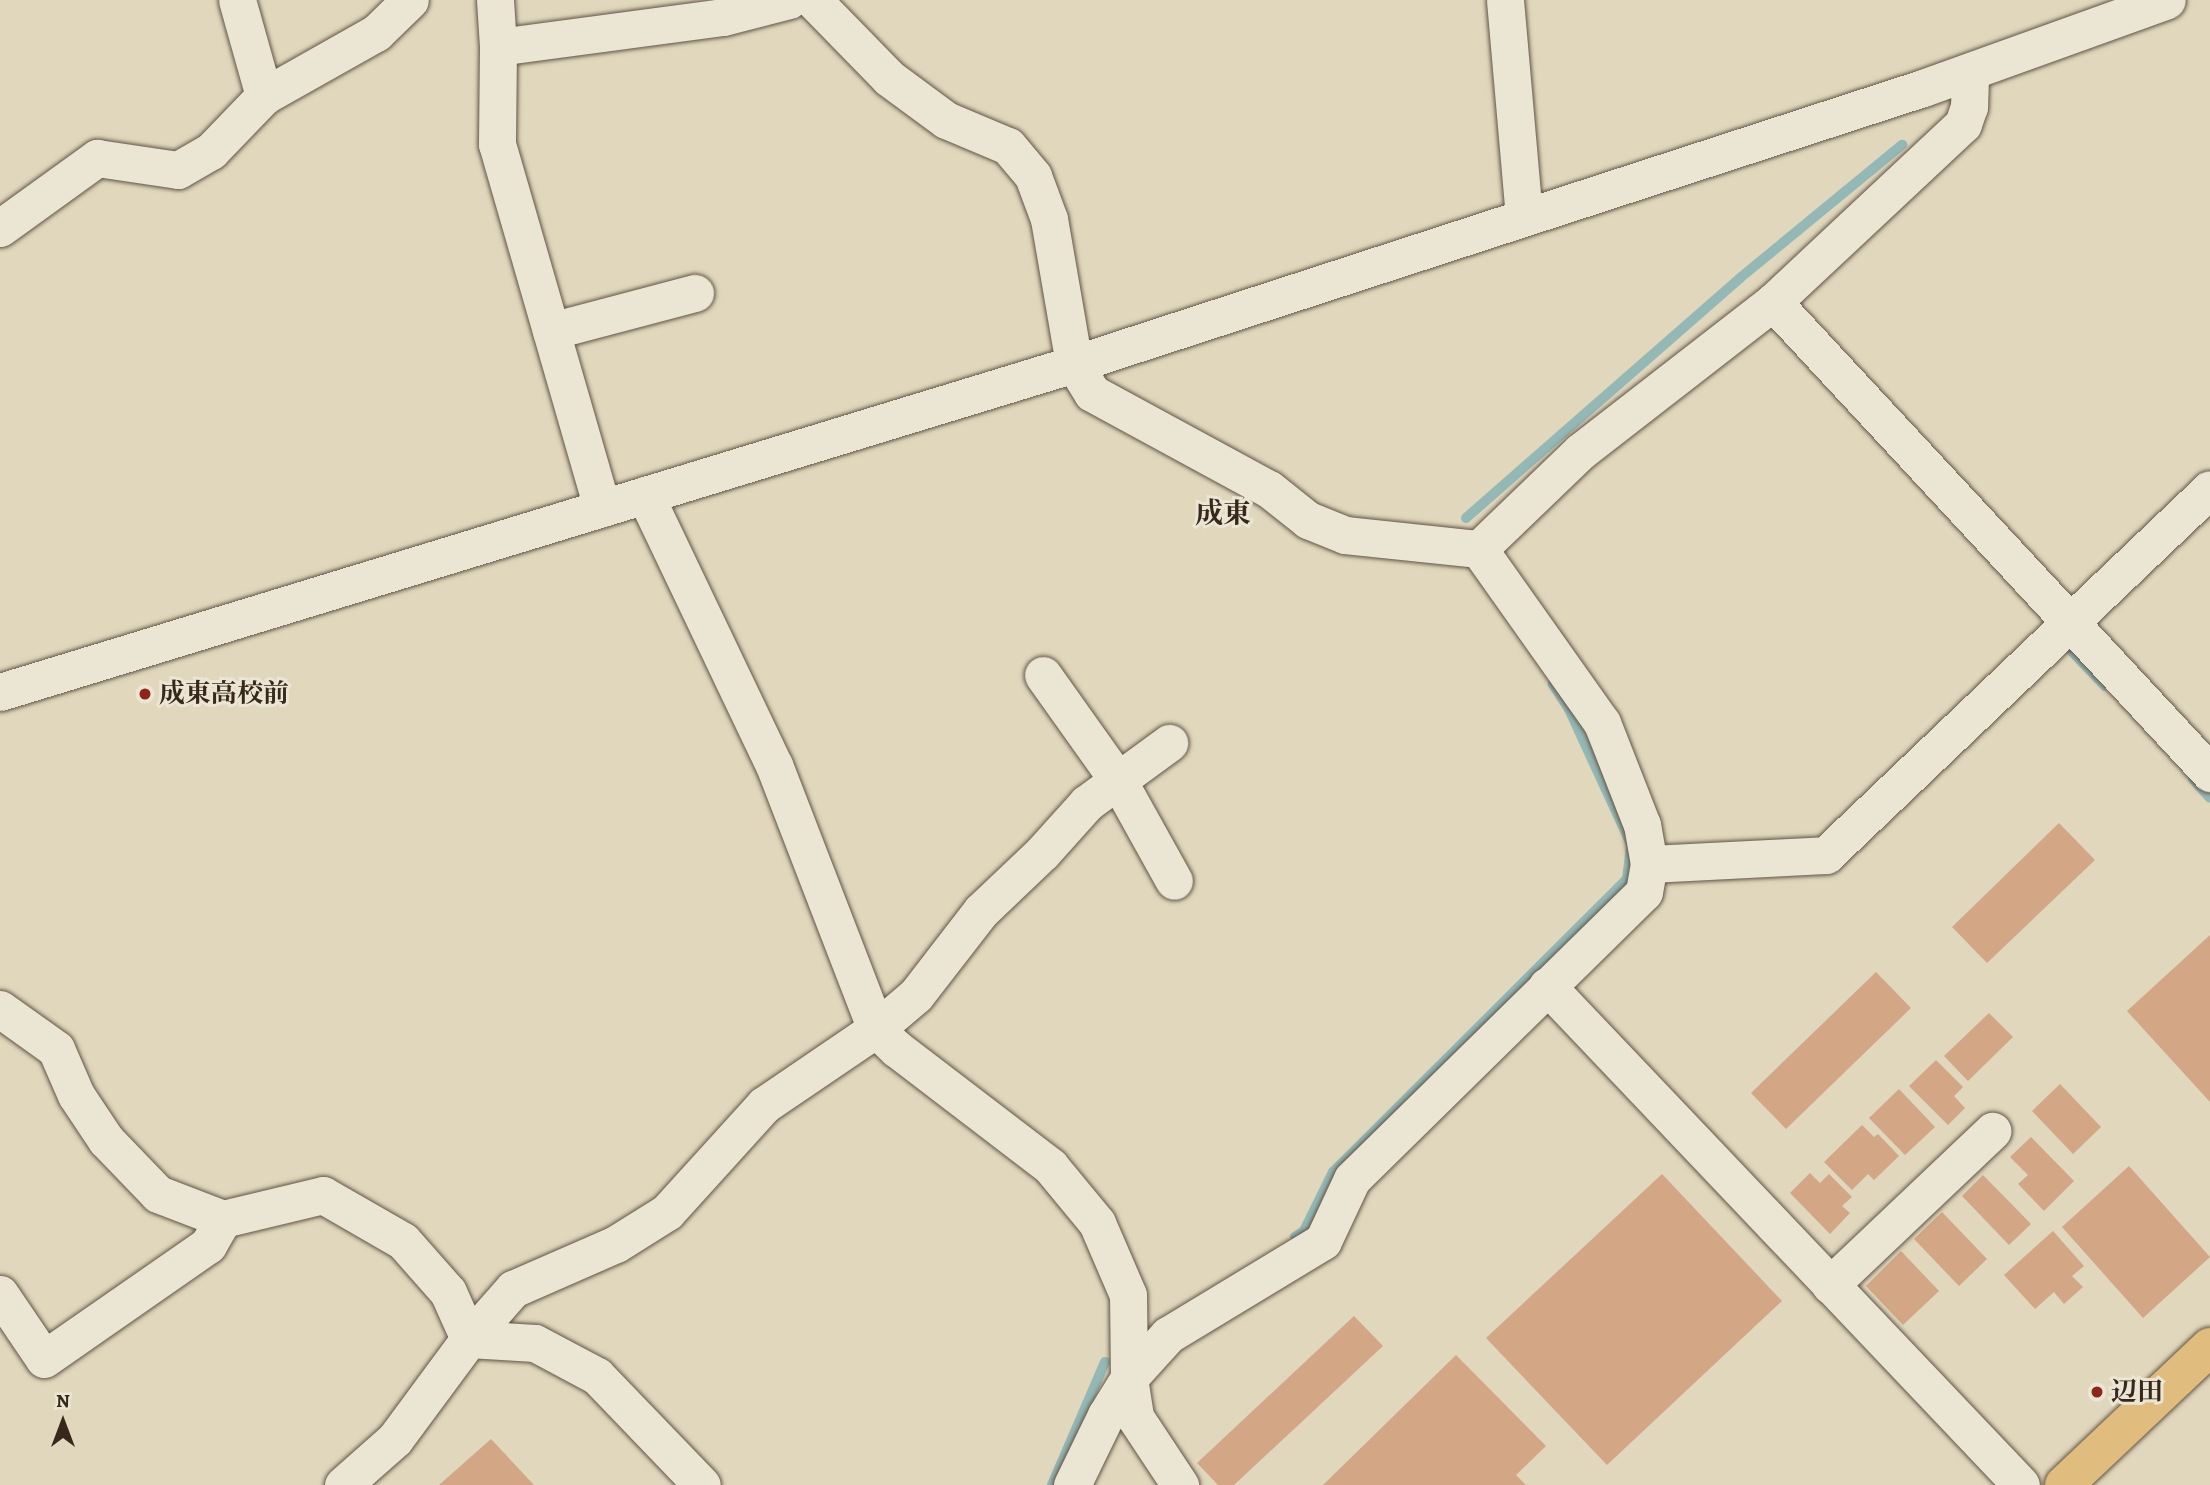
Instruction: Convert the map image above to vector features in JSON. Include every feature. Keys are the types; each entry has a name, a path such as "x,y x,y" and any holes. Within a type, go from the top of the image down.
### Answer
{"highway":[{"path":"2064,1485 2210,1347"}],"street":[{"path":"237,0 264,96"},
{"path":"0,228 97,158 178,170 211,151 264,96 376,33 410,0"},
{"path":"495,0 498,47 497,145 602,508"},
{"path":"498,47 723,17 789,0"},
{"path":"813,0 889,78 946,120 1008,146 1033,176 1049,219 1074,364 1092,393 1269,489 1308,520 1345,535 1397,543 1479,549 1581,451 1773,302 1963,124 1969,107 1970,72"},
{"path":"1505,0 1524,217"},
{"path":"0,692 1074,364 1970,72 2152,3"},
{"path":"551,331 695,293"},
{"path":"1773,302 2068,624 2210,773"},
{"path":"1649,864 1826,855 2210,489"},
{"path":"645,495 774,765 876,1029 898,1049 1050,1166 1097,1223 1128,1295 1129,1378 1135,1417 1180,1485"},
{"path":"1072,1485 1106,1415 1129,1378 1168,1335 1323,1241 1352,1179 1644,892 1649,864 1642,825 1602,723 1479,549"},
{"path":"1043,675 1119,782 1174,881"},
{"path":"343,1485 395,1439 469,1339 513,1289 616,1244 667,1212 764,1105 876,1029 916,995 981,911 1042,853 1087,803 1169,743"},
{"path":"1548,986 2021,1485"},
{"path":"0,1009 56,1049 76,1095 106,1140 158,1194 223,1219 323,1195 403,1241 448,1292 469,1339"},
{"path":"1830,1284 1992,1131"},
{"path":"0,1294 44,1359 208,1245 223,1219"},
{"path":"469,1339 535,1343 597,1376 702,1485"}],"building":[{"path":"2059,823 2095,860 1987,963 1952,927"},
{"path":"2210,935 2210,1102 2127,1011"},
{"path":"1876,972 1911,1008 1786,1129 1751,1093"},
{"path":"1989,1013 2013,1037 1968,1081 1944,1056"},
{"path":"1936,1060 1963,1087 1954,1096 1965,1108 1948,1125 1909,1086"},
{"path":"2060,1084 2101,1127 2073,1154 2032,1111"},
{"path":"1899,1089 1935,1127 1905,1155 1869,1118"},
{"path":"1862,1125 1874,1137 1878,1134 1899,1156 1874,1180 1868,1174 1852,1190 1824,1162"},
{"path":"2031,1137 2074,1181 2044,1211 2018,1184 2028,1175 2010,1157"},
{"path":"2129,1166 2210,1257 2143,1318 2062,1227"},
{"path":"1810,1173 1820,1183 1829,1174 1852,1197 1842,1206 1850,1213 1830,1234 1790,1193"},
{"path":"1662,1174 1782,1301 1607,1465 1486,1338"},
{"path":"1983,1175 2031,1224 2009,1245 1962,1196"},
{"path":"1942,1212 1987,1259 1959,1286 1914,1239"},
{"path":"2053,1231 2084,1266 2072,1276 2083,1287 2064,1304 2054,1292 2035,1309 2004,1275"},
{"path":"1901,1251 1939,1291 1903,1325 1866,1286"},
{"path":"1354,1316 1383,1346 1234,1485 1218,1485 1197,1463"},
{"path":"1456,1355 1546,1446 1516,1475 1526,1485 1323,1485"},
{"path":"491,1439 534,1485 439,1485"}],"waterway":[{"path":"1466,518 1740,278 1902,145"},
{"path":"2062,641 2105,686"},
{"path":"1295,1237 1304,1231 1333,1172 1627,879 1631,844 1569,709 1553,684"},
{"path":"2193,779 2210,798"},
{"path":"1052,1485 1105,1362"}],"place":[{"name":"成東高校前","path":"145,694"},
{"name":"辺田","path":"2097,1392"}],"district":[{"name":"成東","path":"1223,514"}]}
